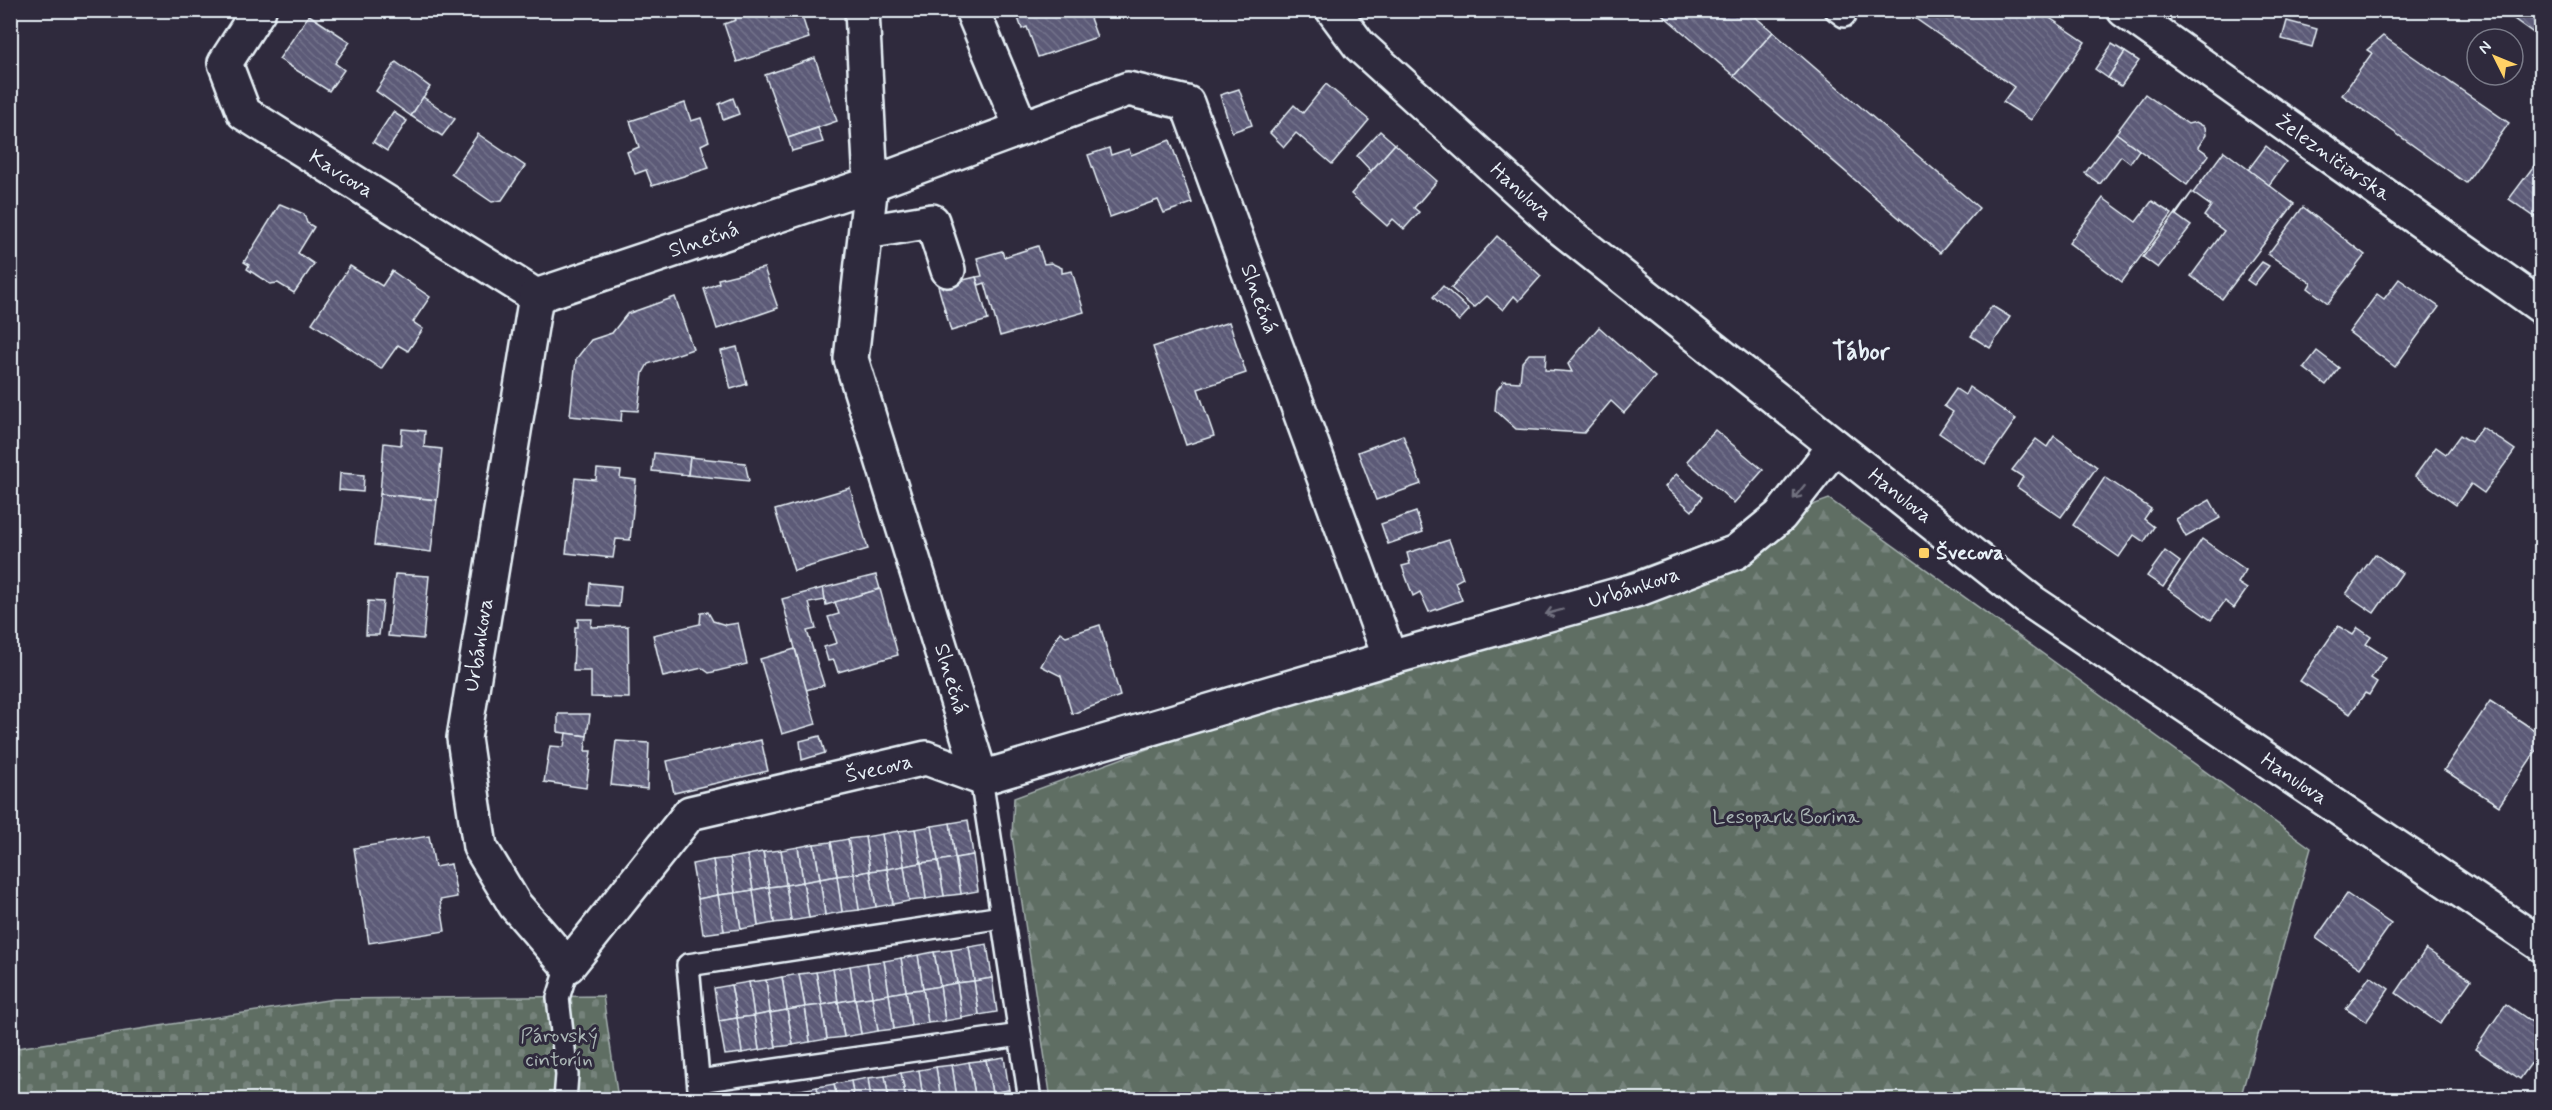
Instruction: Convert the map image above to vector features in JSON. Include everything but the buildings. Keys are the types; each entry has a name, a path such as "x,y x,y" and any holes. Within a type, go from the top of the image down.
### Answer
{"street":[{"name":"Kavcova","path":"259,10 225,63 244,113 536,296"},
{"name":"Slnečná","path":"862,10 871,184 852,359 981,778"},
{"path":"972,10 1021,127"},
{"name":"Hanulova","path":"1333,10 1359,45 1557,225 2032,602 2541,945"},
{"name":"Železničiarska","path":"2124,10 2541,307"},
{"name":"Slnečná","path":"536,296 871,184 1128,89 1187,104 1390,658"},
{"path":"866,232 932,221 948,270"},
{"name":"Urbánkova","path":"536,296 464,738 480,847 515,905 568,966"},
{"name":"Urbánkova","path":"1390,658 1640,589 1736,552 1780,516 1835,446"},
{"path":"981,778 1390,658"},
{"name":"Švecova","path":"568,966 690,813 926,758 981,778"}],"lane":[{"path":"1836,10 1844,16 1848,10"},
{"path":"981,778 1030,1100"},
{"path":"1002,917 688,965 700,1090 1020,1035"},
{"path":"565,1100 567,1075 558,998 568,966"}],"green space":[{"name":"Lesopark Borina","path":"1829,499 2311,848 2240,1099 1051,1100 1012,835 1014,798"},
{"name":"Párovský cintorín","path":"603,996 618,1099 11,1100 11,1049 334,999"}],"place":[{"name":"Švecova","path":"1924,553"}],"district":[{"name":"Tábor","path":"1861,352"}]}
